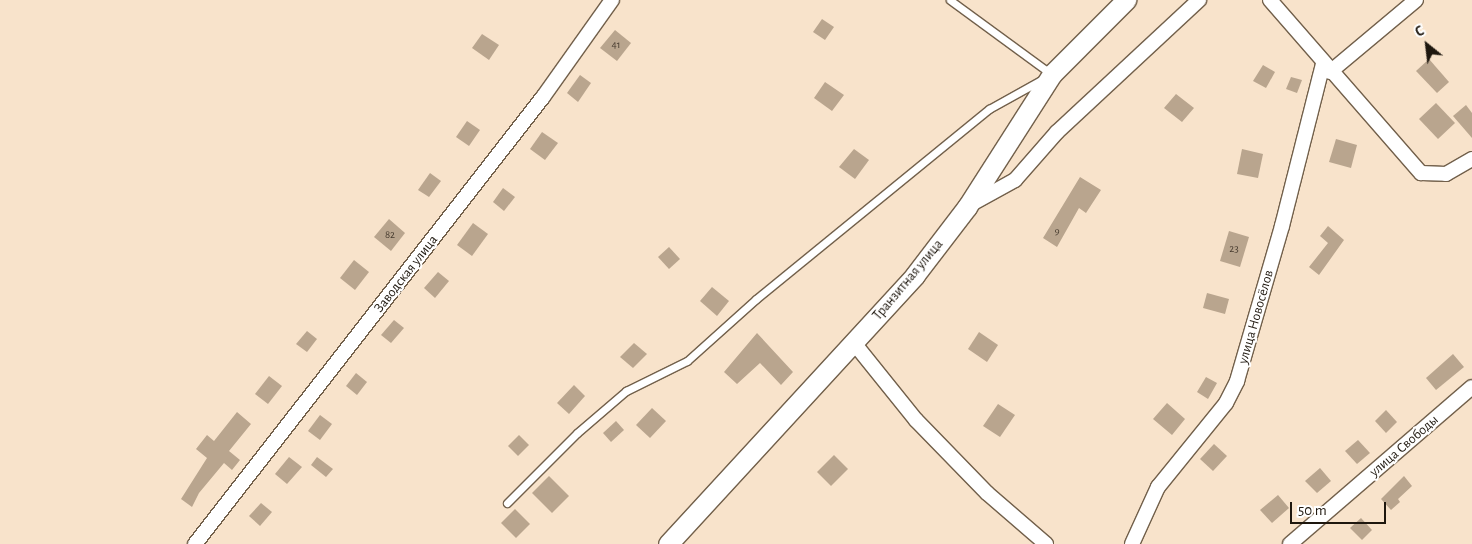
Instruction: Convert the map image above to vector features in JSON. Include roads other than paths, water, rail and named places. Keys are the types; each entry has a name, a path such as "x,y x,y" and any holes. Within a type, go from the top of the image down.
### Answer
{"main road":[{"name":"Транзитная улица","path":"668,544 916,275 967,207 1052,74 1126,0"}],"street":[{"name":"Заводская улица","path":"196,544 543,96 612,0"},
{"path":"967,207 1015,180 1057,132 1199,0"},
{"path":"1270,0 1327,68 1421,173 1446,174 1472,159"},
{"path":"1327,68 1416,0"},
{"name":"улица Новосёлов","path":"1132,544 1158,488 1226,403 1237,381 1327,68"},
{"path":"854,343 916,420 987,493 1046,544"},
{"name":"улица Свободы","path":"1290,544 1472,387"}],"lane":[{"path":"507,503 577,433 626,391 688,361 756,299 990,109 1052,74 950,0"},
{"path":"957,0 964,9"}]}
